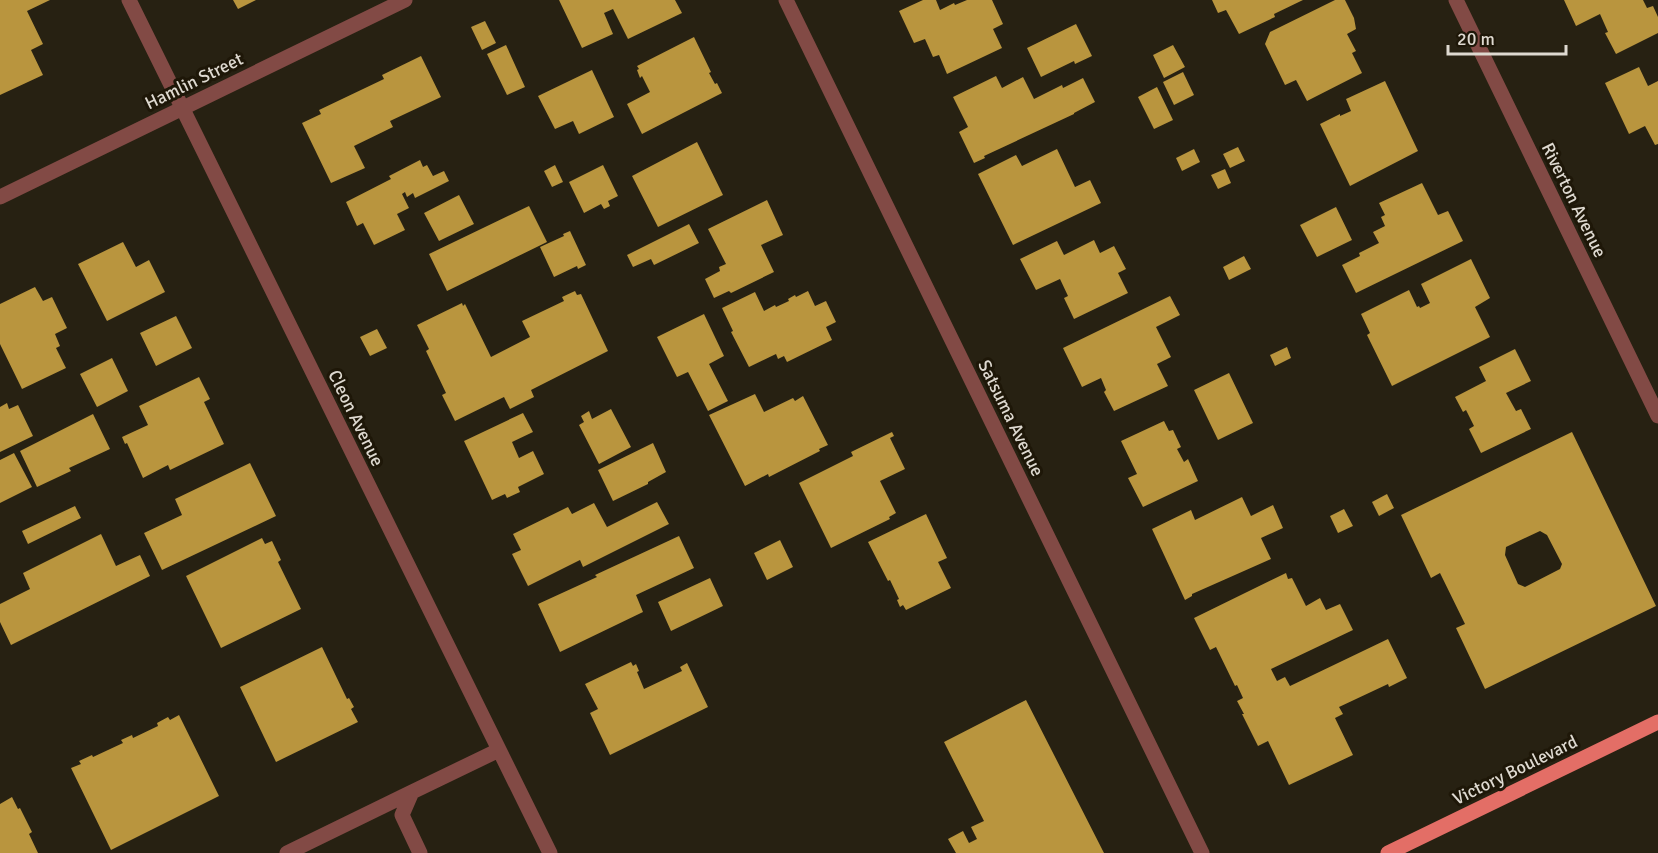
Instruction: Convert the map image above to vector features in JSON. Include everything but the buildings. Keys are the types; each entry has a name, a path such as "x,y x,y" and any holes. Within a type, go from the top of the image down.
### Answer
{"main road":[{"name":"Victory Boulevard","path":"1388,853 1658,722"}],"street":[{"name":"Cleon Avenue","path":"129,0 550,853"},
{"name":"Hamlin Street","path":"0,197 405,0"},
{"name":"Satsuma Avenue","path":"786,0 1202,853"},
{"name":"Riverton Avenue","path":"1456,0 1658,416"},
{"path":"287,853 499,750"},
{"path":"412,792 402,815 420,853"}]}
